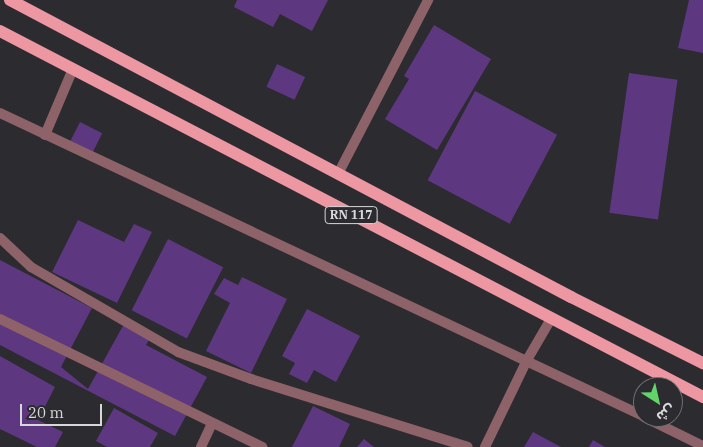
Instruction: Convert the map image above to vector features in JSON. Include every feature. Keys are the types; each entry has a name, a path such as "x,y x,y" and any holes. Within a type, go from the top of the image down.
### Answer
{"main road":[{"name":"RN 117","path":"10,0 339,172 571,297 703,363"},
{"name":"RN 117","path":"0,31 72,71 703,397"}],"street":[{"path":"339,172 428,0"},
{"path":"45,136 72,71"},
{"path":"0,113 45,136 527,360 633,412"},
{"path":"0,238 31,267 178,352 252,380 468,447"},
{"path":"0,319 263,447"},
{"path":"485,447 527,360 551,319"},
{"path":"201,447 212,423"},
{"path":"664,427 703,446"}],"building":[{"path":"237,0 328,0 312,31 280,14 273,27 234,7"},
{"path":"689,0 703,0 703,53 678,48"},
{"path":"434,25 491,59 437,150 385,119 409,79 404,76"},
{"path":"277,64 305,77 295,100 266,87"},
{"path":"629,73 678,80 658,219 609,213"},
{"path":"475,91 557,135 510,224 428,180"},
{"path":"80,122 102,133 93,152 70,141"},
{"path":"78,220 124,242 134,224 152,232 117,303 52,272"},
{"path":"168,239 223,267 187,338 132,310"},
{"path":"0,260 92,308 61,367 88,389 124,324 150,338 146,345 207,377 175,436 0,345"},
{"path":"242,277 287,299 251,373 206,351 230,303 214,294 224,278 238,285"},
{"path":"307,309 360,336 336,382 314,370 307,383 289,374 295,363 282,356"},
{"path":"0,356 55,387 38,420 63,432 55,447 37,447 0,429"},
{"path":"313,406 350,424 339,447 292,447"},
{"path":"114,408 158,433 150,447 107,447 96,441"},
{"path":"533,432 561,447 524,447"},
{"path":"364,439 374,447 357,447"},
{"path":"593,440 605,447 589,447"}]}
